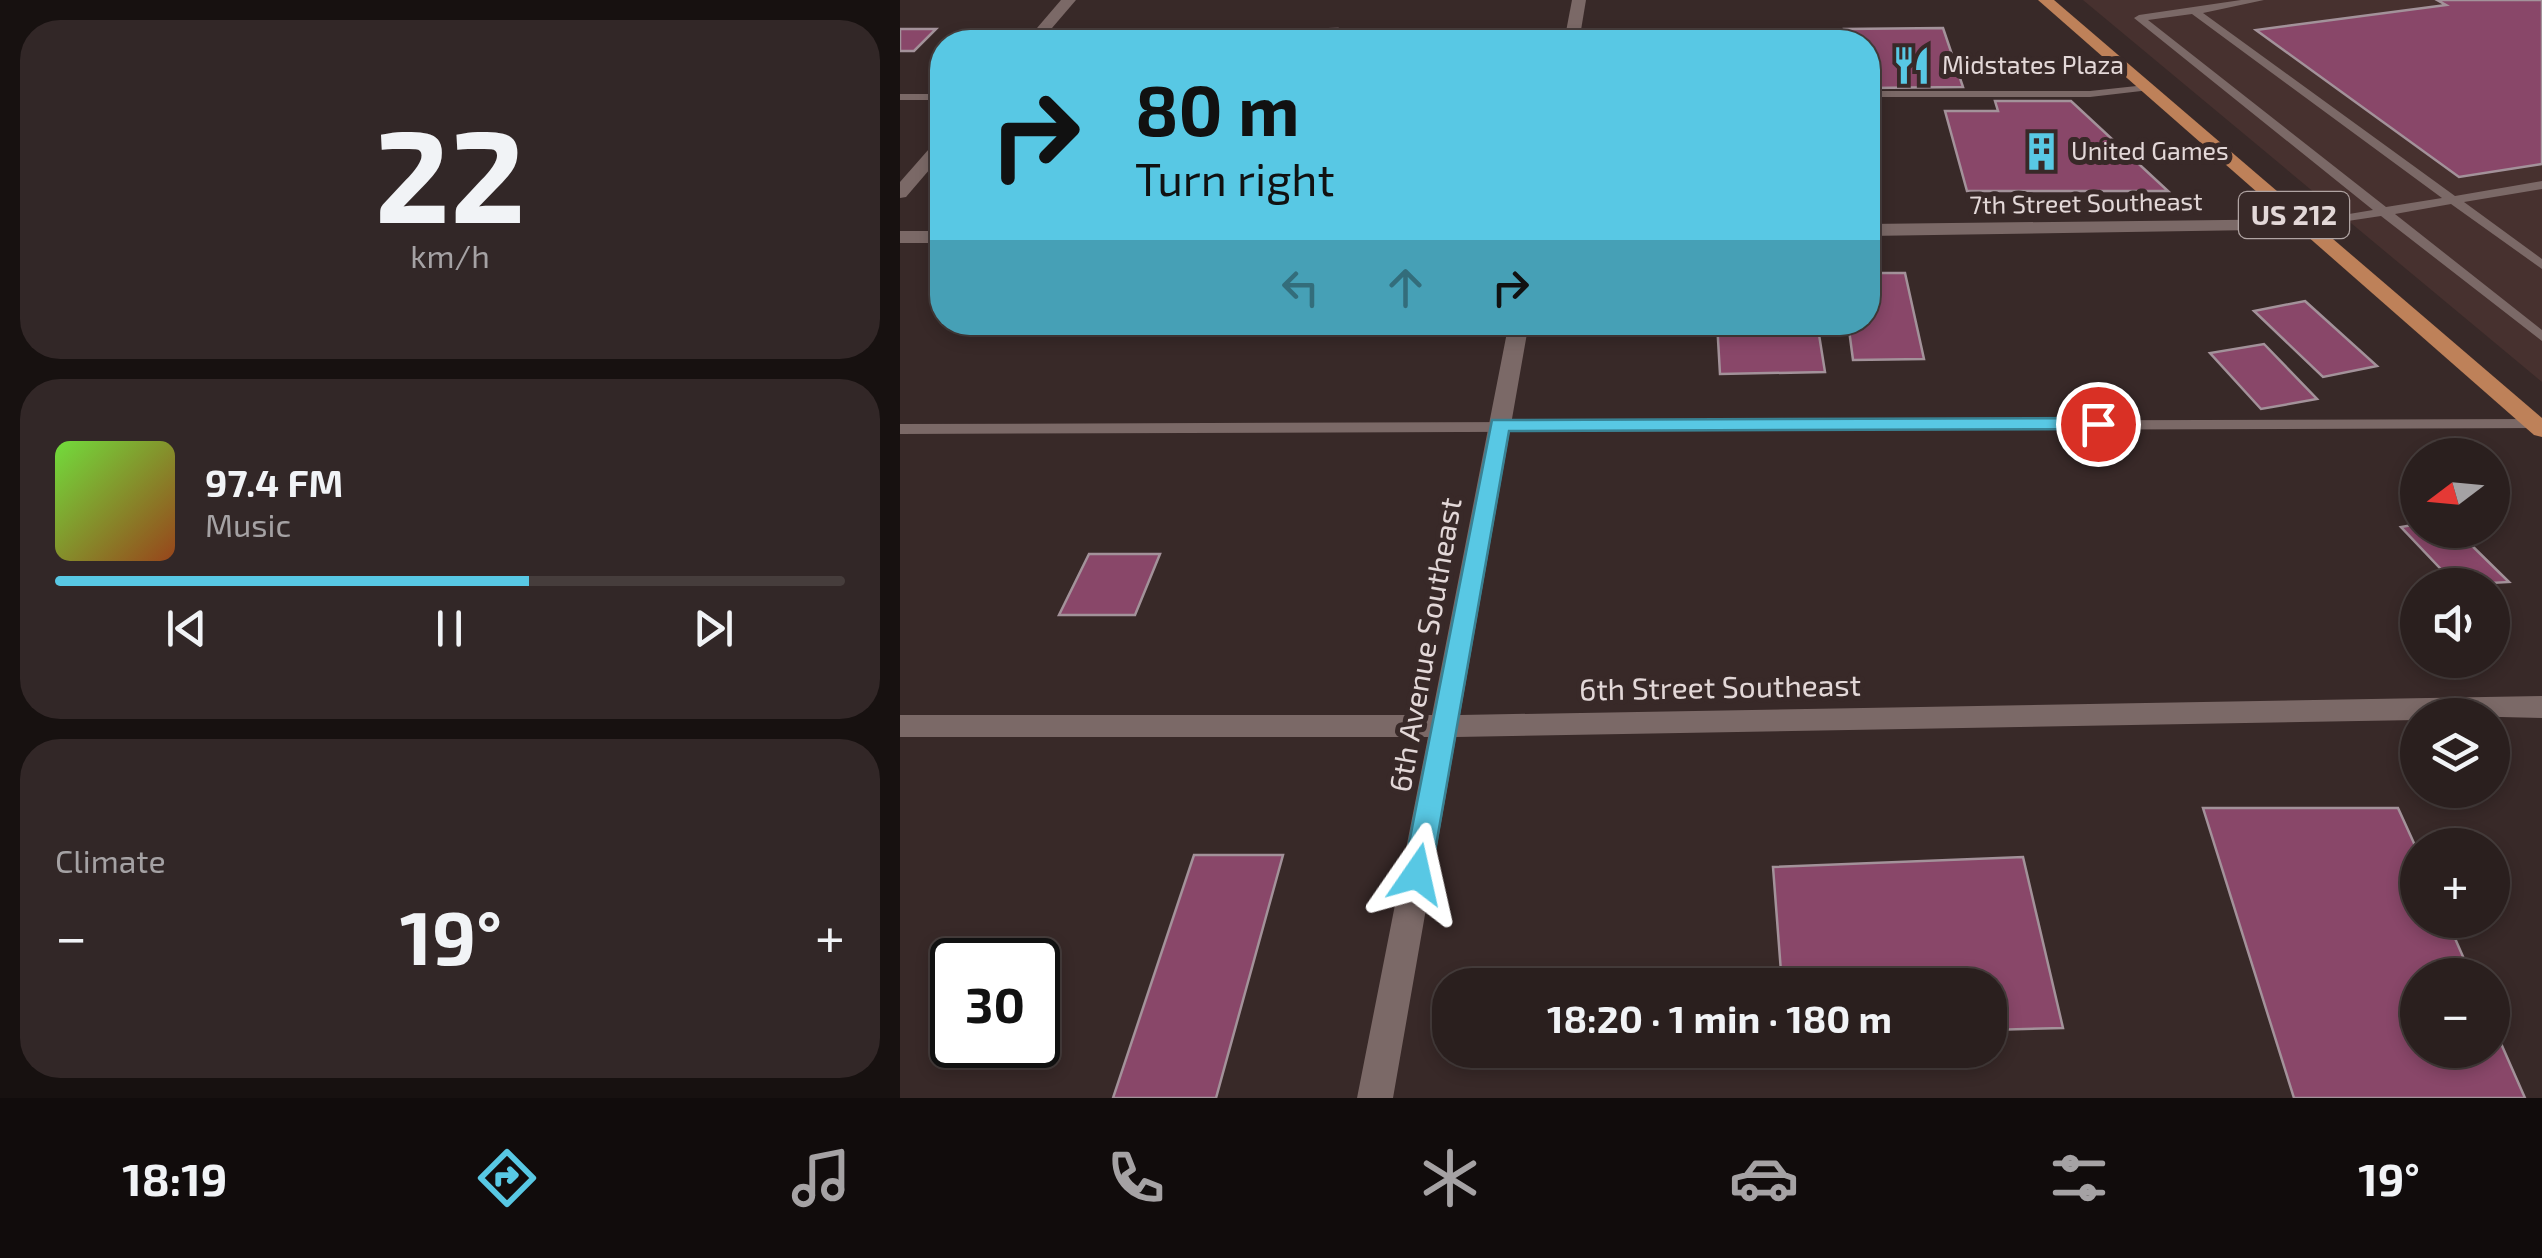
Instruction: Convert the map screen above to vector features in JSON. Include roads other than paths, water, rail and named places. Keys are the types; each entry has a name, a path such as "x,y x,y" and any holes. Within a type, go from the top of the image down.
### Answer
{"main road":[{"name":"US 212","path":"2046,0 2539,427"}],"street":[{"path":"1043,30 1069,0"},
{"path":"1573,30 1579,0"},
{"path":"900,193 930,159"},
{"name":"7th Street Southeast","path":"1880,230 2306,225"},
{"path":"900,237 930,237"},
{"name":"6th Avenue Southeast","path":"1375,1098 1517,335"},
{"name":"6th Street Southeast","path":"900,726 1445,726 2542,707"}],"lane":[{"path":"2259,0 2139,18 2542,337"},
{"path":"2194,11 2542,265"},
{"path":"1880,94 2072,95 2146,88"},
{"path":"900,98 930,97"},
{"path":"2306,225 2542,184"},
{"path":"900,429 1500,425 2539,427"}],"place":[{"name":"Midstates Plaza","path":"1912,65"},
{"name":"United Games","path":"2041,151"}]}
